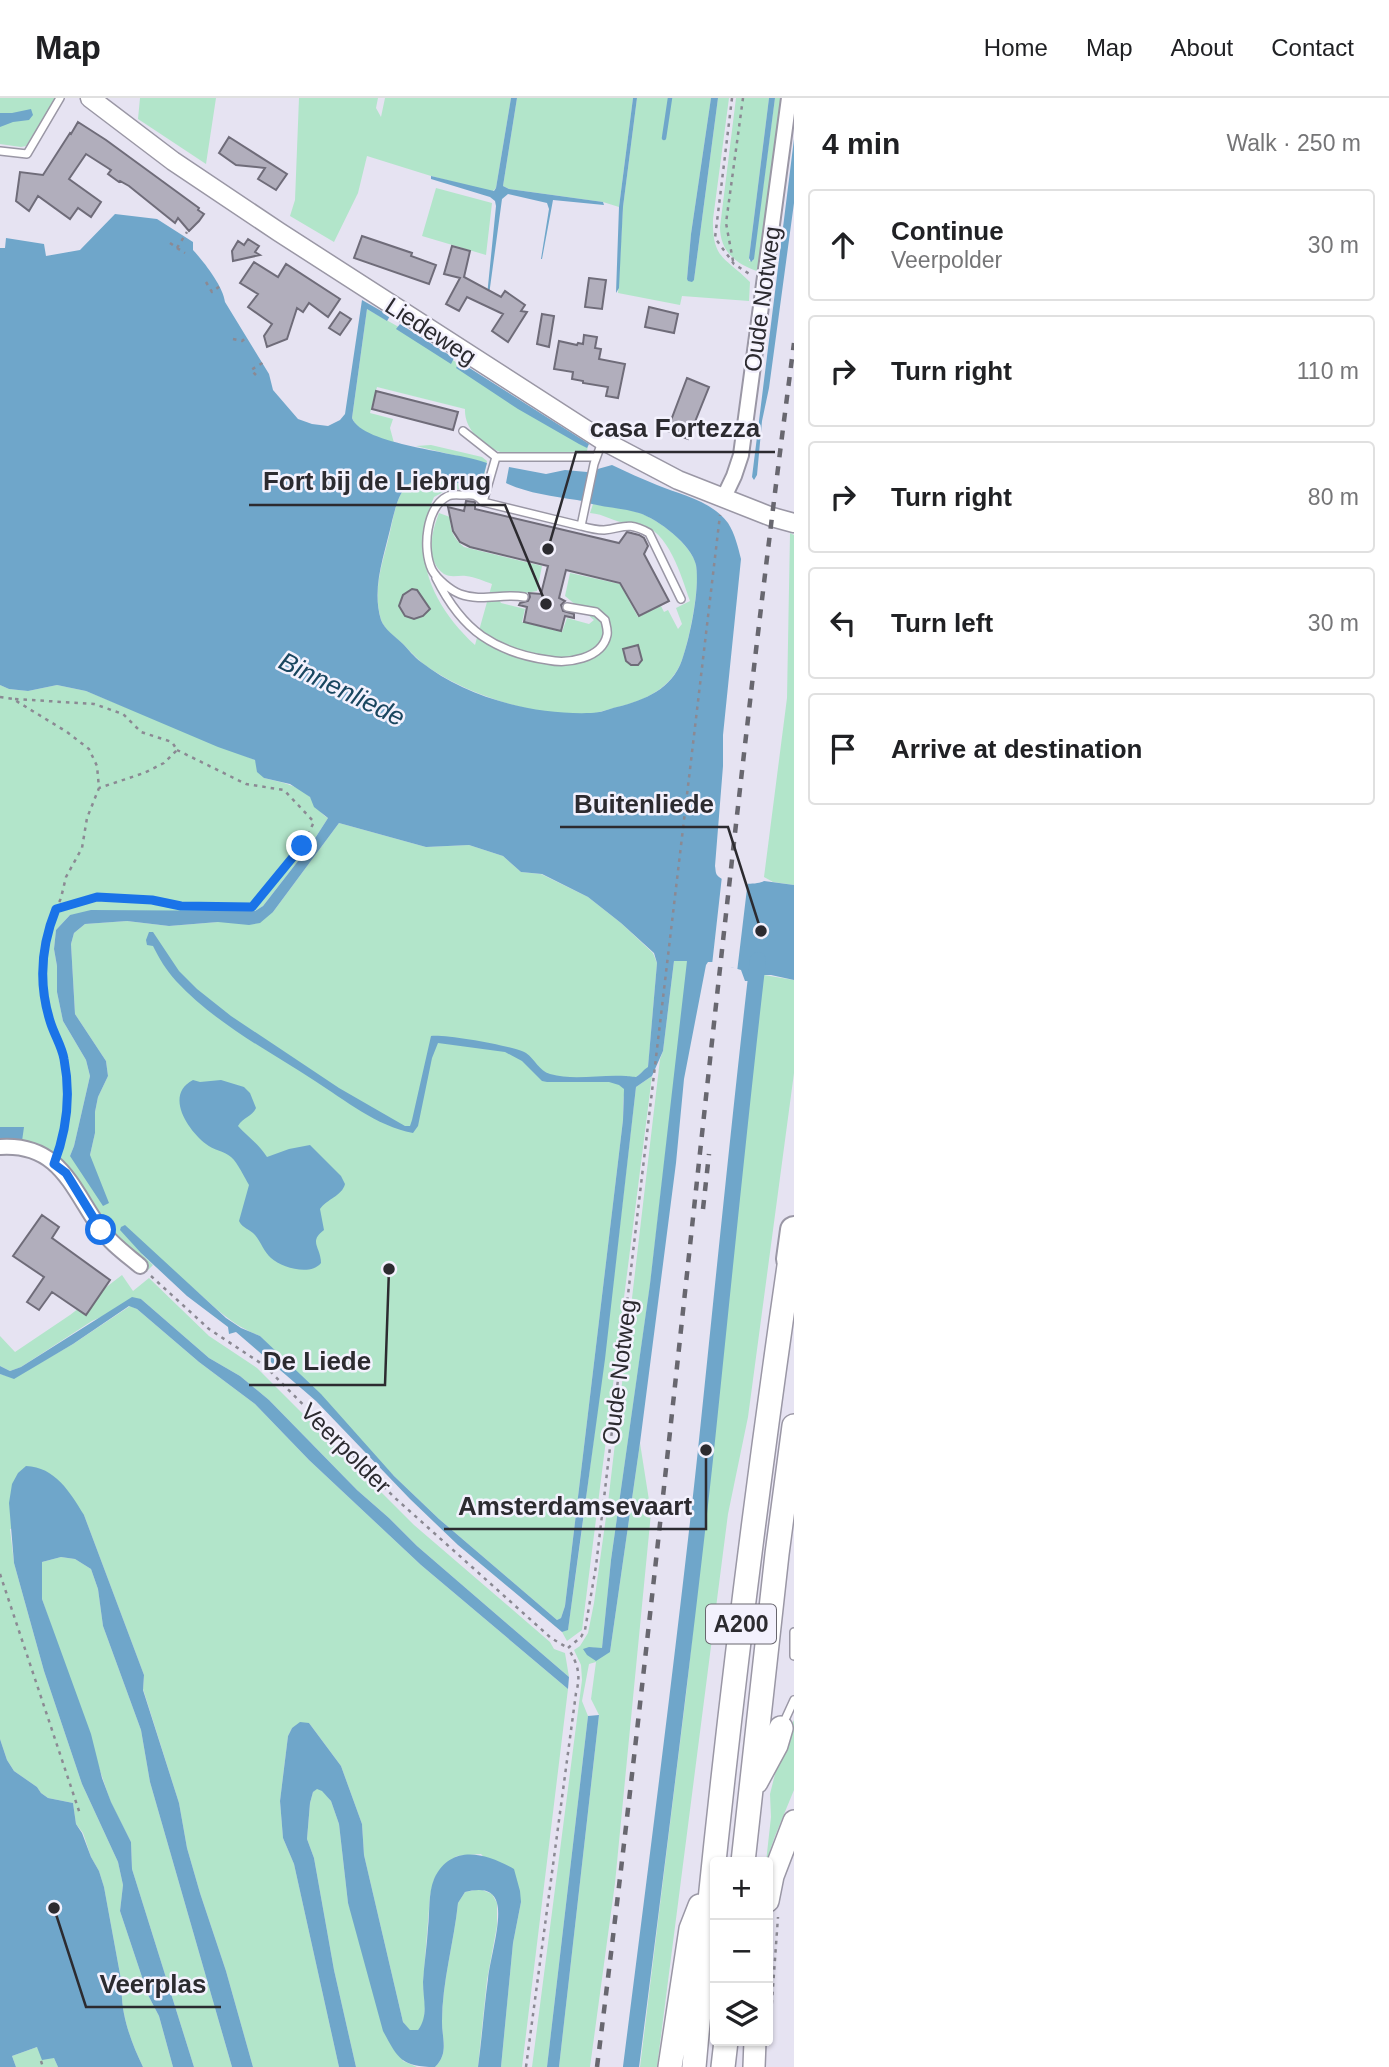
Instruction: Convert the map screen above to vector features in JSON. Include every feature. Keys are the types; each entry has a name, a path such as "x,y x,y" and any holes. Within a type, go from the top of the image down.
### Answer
{"highway":[{"name":"A200","path":"790,1259 794,1230"}],"main road":[{"name":"A200","path":"713,1857 747,1571 790,1259"},
{"name":"A200","path":"744,1857 794,1426"},
{"name":"A200","path":"750,1794 776,1745 781,1728"},
{"path":"773,1876 791,1834"},
{"name":"A200","path":"670,2067 691,1929 710,1880"},
{"name":"A200","path":"694,2067 710,1888"},
{"path":"754,2067 760,2046"}],"street":[{"name":"Liedeweg","path":"89,98 173,161 498,374 598,453 678,480 722,502 794,523"},
{"name":"Oude Notweg","path":"722,502 741,455 789,98"},
{"path":"0,1147 11,1146 43,1156 66,1173 101,1230 140,1266"}],"lane":[{"path":"0,151 27,154 60,98"},
{"path":"463,431 496,457 598,453 581,526"},
{"path":"483,502 496,457"},
{"path":"567,607 596,612 605,620 608,633 604,643 592,655 551,661 525,655 490,640 467,623 454,609 432,571 427,552 429,525 436,505 449,495 472,494 483,502 581,526 600,530 620,526 632,527 649,533 681,599"},
{"path":"432,571 458,593 474,598 511,594 524,597"},
{"name":"A200","path":"794,1632 794,1656"},
{"name":"A200","path":"781,1728 794,1700"}],"path":[{"path":"732,98 715,238 734,264 753,276"},
{"path":"734,264 726,223 743,98"},
{"path":"177,248 187,232"},
{"path":"170,243 184,253"},
{"path":"206,282 212,292 220,286"},
{"path":"233,339 242,341 248,336"},
{"path":"256,375 249,368 264,362"},
{"name":"Oude Notweg","path":"568,1648 585,1630 596,1566 722,502"},
{"path":"0,697 94,704 123,714 141,733 172,742 177,750 246,784 284,790 314,822 302,846 252,907 181,906 152,900 97,897 56,909"},
{"path":"13,699 67,732 89,749 97,766 99,788 88,818 82,848 66,877 48,929 42,961 43,988 50,1022 64,1056 68,1087 62,1143 54,1164"},
{"path":"99,788 144,773 164,763 177,750"},
{"name":"Veerpolder","path":"140,1266 209,1329 265,1366 394,1497 551,1638 568,1648"},
{"path":"0,1574 80,1814"},
{"path":"526,2067 580,1676 568,1648"},
{"path":"771,1983 773,1920"},
{"path":"41,2061 43,2067"}],"green space":[{"path":"0,98 56,98 26,146 21,147 0,144"},
{"path":"140,98 216,98 206,164 138,119"},
{"path":"299,98 378,98 376,108 381,117 385,98 511,98 496,188 492,192 367,156 358,193 334,242 290,216 295,200"},
{"path":"517,98 633,98 619,207 503,186"},
{"path":"637,98 711,98 691,234 687,279 694,280 718,98 729,98 713,232 722,256 750,282 749,301 682,296 680,305 618,293 623,207"},
{"path":"736,98 769,98 749,258 749,261 753,261 775,98 783,98 760,272 744,266 731,256 721,236"},
{"path":"436,188 492,203 486,255 422,236"},
{"path":"367,309 434,347 489,385 588,446 587,451 529,454 500,452 475,435 465,416 465,409 377,387 370,413 393,419 390,428 394,443 364,431 352,418"},
{"path":"431,445 482,457 487,461 482,486 447,490 434,497 424,539 429,578 437,596 460,630 475,645 492,584 469,577 447,575 438,568 431,545 439,513 450,517 453,533 464,547 542,566 537,591 498,598 501,603 525,609 522,622 562,632 567,618 589,624 594,620 565,596 570,573 620,584 638,617 661,606 664,612 668,610 678,629 682,624 676,608 690,601 678,567 666,544 649,528 590,513 593,504 623,509 640,513 664,526 679,539 695,561 697,582 691,625 682,660 672,678 641,700 622,706 596,713 552,713 504,702 458,685 421,662 390,633 381,620 378,586 399,498 408,485 423,477 475,486 486,463 416,446"},
{"path":"790,533 794,535 794,885 773,882 764,877 787,698"},
{"path":"0,685 28,691 57,685 86,691 255,760 264,778 300,790 310,797 328,818 263,906 255,911 136,911 70,915 56,930 54,949 57,992 63,1021 86,1060 90,1076 70,1156 90,1155 98,1097 108,1076 106,1061 75,1014 71,944 74,933 85,924 127,921 169,926 218,922 273,912 339,823 426,847 469,845 503,856 521,872 541,874 588,897 653,953 657,963 648,1068 628,1085 624,1094 565,1606 561,1618 557,1620 439,1519 394,1476 260,1336 230,1319 183,1280 141,1253 153,1265 147,1271 107,1231 74,1179 15,1148 23,1127 0,1127"},
{"path":"674,961 688,963 650,1285 611,1560 602,1649 589,1647 610,1652 640,1443 651,1513 615,1883 590,2067 559,2067 599,1715 591,1699 596,1662 589,1664 582,1701 588,1716 547,2067 532,2067 582,1680 581,1665 574,1650 588,1633 594,1603"},
{"path":"764,975 794,980 794,1073 748,1417 728,1514 657,2067 640,2067 687,1686"},
{"path":"652,1076 582,1630 567,1641 562,1632 568,1629 578,1561 636,1087"},
{"path":"122,1275 133,1291 149,1278 209,1336 257,1368 414,1525 550,1642 554,1649 565,1653 569,1677 417,1546 357,1490 269,1400 240,1376 209,1358 141,1299 92,1321 21,1367 10,1371 0,1366 0,1336 15,1352"},
{"path":"130,1306 255,1404 309,1460 421,1565 568,1689 522,2067 501,2067 513,1943 521,1902 481,1854 457,1856 445,1864 434,1879 430,1896 423,1984 424,2022 418,2030 410,2031 403,2022 364,1855 362,1824 341,1766 309,1723 292,1728 288,1736 280,1801 283,1838 294,1864 339,2067 253,2067 187,1848 179,1803 143,1689 144,1675 84,1515 10,1529 14,1563 44,1671 82,1784 118,1862 123,1885 120,1911 148,1995 159,2016 173,2067 143,2067 125,2017 122,1985 104,1887 83,1833 76,1824 73,1803 48,1798 14,1771 0,1739 0,1374 14,1378 73,1344"},
{"path":"61,1557 75,1559 91,1569 98,1589 103,1626 141,1730 150,1782 232,2067 194,2067 132,1869 131,1842 111,1803 42,1599 42,1562"},
{"path":"794,1720 794,1790 767,1857 771,1817 770,1794 783,1742"},
{"path":"317,1788 331,1801 339,1824 348,1903 403,2061 417,2067 356,2067 334,1970 314,1858 307,1839 310,1803"},
{"path":"480,1889 492,1894 497,1903 497,1926 487,1980 478,2067 435,2067 442,2056 444,2046 444,1992 458,1903 465,1892"},
{"path":"37,2047 54,2058 58,2067 16,2067 12,2056"}],"water":[{"path":"511,98 517,98 503,186 603,202 604,205 553,200 541,259 549,209 547,203 508,194 502,199 487,296 495,201 490,197 431,179 431,176 494,191"},
{"path":"633,98 637,98 623,207 619,288 616,293 619,207"},
{"path":"711,98 718,98 692,282 687,279 691,234"},
{"path":"769,98 775,98 754,259 751,262 749,258"},
{"path":"31,109 33,115 29,120 0,127 0,113"},
{"path":"794,139 794,203 769,388 762,421 757,475 754,480 752,477"},
{"name":"Binnenliede","path":"115,214 157,219 193,242 193,250 217,282 225,302 269,374 273,390 298,419 328,426 340,420 345,414 362,300 390,316 387,321 367,309 352,418 373,435 413,447 487,463 481,485 423,477 410,483 398,500 383,558 378,583 381,620 418,660 439,675 502,702 547,711 591,713 638,701 656,692 672,679 682,660 694,613 697,575 693,557 681,541 664,527 639,513 540,494 506,483 509,467 546,474 565,470 587,472 612,465 714,509 728,523 736,541 741,559 723,735 715,866 718,876 734,883 764,881 794,885 794,980 764,975 762,981 745,981 741,970 713,962 706,965 684,1079 676,1163 640,1443 610,1652 596,1661 583,1649 602,1648 611,1560 650,1284 687,961 674,961 663,1051 652,1076 636,1087 605,1359 568,1630 562,1632 458,1545 316,1401 236,1332 229,1334 228,1327 187,1296 120,1230 125,1225 226,1318 260,1336 321,1394 394,1476 439,1519 557,1620 561,1618 565,1606 623,1120 624,1089 609,1082 542,1081 522,1061 505,1052 438,1043 432,1058 418,1126 413,1133 399,1130 361,1112 224,1023 176,981 153,946 147,945 146,940 149,932 153,932 179,971 231,1016 339,1088 405,1126 410,1126 412,1120 431,1036 464,1039 519,1050 546,1072 559,1076 636,1077 648,1067 657,963 654,953 588,897 542,874 521,872 503,856 469,845 426,847 339,823 273,912 260,923 249,925 218,922 169,926 127,921 85,924 74,933 71,944 75,1014 106,1061 108,1076 98,1097 90,1155 109,1203 103,1206 70,1156 90,1076 86,1060 63,1021 57,992 54,949 56,930 70,915 91,910 255,911 263,906 328,818 314,807 310,797 290,784 264,778 257,772 255,760 86,691 57,685 28,691 0,685 0,248 5,248 6,238 44,244 46,256 80,250"},
{"path":"400,324 454,358 451,364 396,329"},
{"path":"460,362 589,444 587,448 518,409 456,368"},
{"path":"193,1080 221,1080 244,1087 250,1093 256,1108 238,1126 267,1157 310,1145 341,1176 345,1184 343,1188 320,1209 324,1230 316,1241 321,1263 316,1267 296,1269 276,1262 266,1253 255,1235 239,1221 249,1185 234,1160 209,1146 186,1122 180,1094 184,1086"},
{"path":"0,1127 24,1127 22,1141 0,1141"},
{"path":"132,1297 141,1299 209,1358 240,1376 269,1400 357,1490 417,1546 569,1677 568,1689 421,1565 309,1460 255,1404 199,1362 137,1309 129,1306 14,1379 0,1374 0,1366 10,1371 21,1367"},
{"path":"26,1466 45,1471 61,1482 84,1515 144,1675 143,1690 179,1803 187,1848 253,2067 232,2067 150,1782 141,1730 103,1626 98,1589 91,1569 75,1559 61,1557 42,1562 42,1599 91,1734 102,1778 131,1842 132,1869 194,2067 173,2067 159,2016 148,1995 120,1911 123,1885 118,1862 82,1784 44,1671 14,1563 9,1503 12,1484"},
{"path":"599,1715 559,2067 547,2067 588,1716"},
{"path":"300,1722 309,1723 341,1766 362,1824 364,1855 403,2022 410,2030 418,2030 423,2019 423,1982 430,1897 434,1879 441,1868 450,1860 470,1854 492,1859 514,1869 521,1902 513,1943 501,2067 478,2067 498,1920 495,1898 484,1890 474,1890 465,1892 458,1903 444,1992 444,2046 439,2062 435,2067 424,2067 402,2060 383,2031 348,1903 339,1824 331,1801 317,1789 313,1792 310,1803 307,1839 314,1858 334,1970 356,2067 339,2067 294,1864 283,1838 280,1801 288,1736 292,1728"},
{"path":"0,1739 14,1771 48,1798 73,1803 76,1824 104,1887 122,1985 125,2017 143,2067 58,2067 54,2058 42,2060 37,2047 12,2056 16,2067 0,2067"}],"pier":[{"path":"722,876 727,879 748,880 737,972 734,968 712,965"}],"building":[{"path":"78,122 199,208 204,214 199,221 189,231 178,218 175,223 129,186 108,174 111,170 86,154 69,179 101,202 91,217 78,208 70,219 38,196 29,211 16,201 20,172 43,175"},
{"path":"229,137 287,174 276,190 258,179 265,168 236,165 219,153"},
{"path":"362,236 412,253 411,256 436,265 429,284 354,258"},
{"path":"248,239 259,246 255,252 260,255 233,261 232,251 238,241 244,245"},
{"path":"452,246 470,251 464,277 501,297 505,291 525,305 521,311 527,312 508,342 492,331 503,314 467,297 459,311 446,304 460,278 444,274"},
{"path":"254,262 278,277 286,264 340,299 328,317 309,303 303,312 297,308 287,339 267,347 264,336 272,324 248,307 258,294 240,283"},
{"path":"589,278 606,280 602,309 585,307"},
{"path":"649,307 678,314 674,333 645,327"},
{"path":"340,312 351,319 340,335 329,328"},
{"path":"542,314 554,316 549,347 537,344"},
{"path":"584,335 597,337 595,348 601,349 599,359 625,364 618,398 606,396 608,387 583,383 572,379 573,372 554,369 559,341 583,344"},
{"path":"687,378 709,387 688,439 667,431"},
{"path":"376,391 458,412 453,430 372,409"},
{"path":"466,501 475,502 475,509 619,543 627,532 639,535 648,546 644,554 669,601 639,616 620,583 566,570 559,598 565,601 561,605 563,611 574,614 574,618 565,616 561,631 524,622 527,607 519,605 528,601 529,593 541,594 548,566 470,547 460,542 453,531 448,507 464,511"},
{"path":"412,589 417,590 430,609 423,616 414,619 405,616 399,606 403,595"},
{"path":"638,645 642,660 638,665 631,665 626,661 623,649"},
{"path":"42,1215 59,1227 52,1238 110,1280 86,1315 52,1292 39,1310 27,1302 44,1277 13,1256"}],"waterway":[{"path":"664,138 670,98"},
{"path":"631,2067 698,1527 758,960"}],"railway":[{"path":"597,2067 648,1636 742,774 794,343"},
{"path":"703,1209 709,1154"}],"place":[{"name":"casa Fortezza","path":"548,549"},
{"name":"Fort bij de Liebrug","path":"546,604"},
{"name":"Buitenliede","path":"761,931"},
{"name":"De Liede","path":"389,1269"},
{"name":"Amsterdamsevaart","path":"706,1450"},
{"name":"Veerplas","path":"54,1908"}],"route":[{"path":"101,1230 66,1173 54,1164 62,1143 68,1087 64,1056 50,1022 43,988 42,961 48,929 56,909 97,897 152,900 181,906 252,907 302,846"}]}
